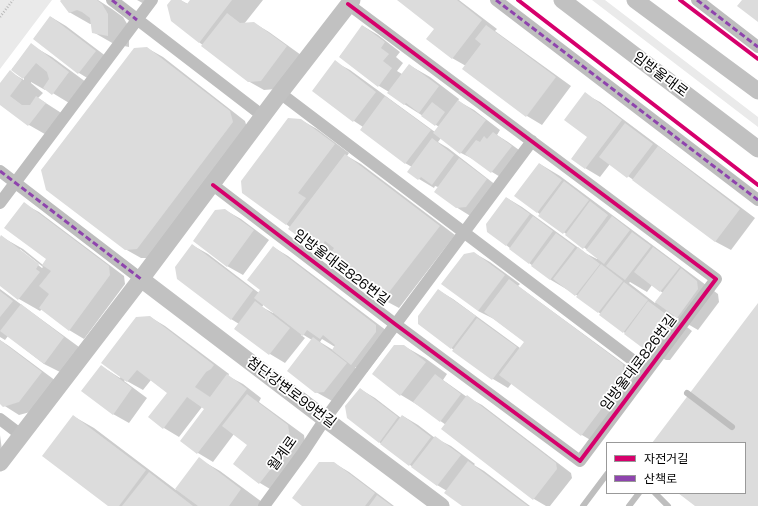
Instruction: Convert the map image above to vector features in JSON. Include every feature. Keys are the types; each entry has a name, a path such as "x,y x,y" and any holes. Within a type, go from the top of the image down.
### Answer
{"street":[{"path":"112,0 263,116"},
{"path":"0,203 152,0"},
{"path":"496,0 758,200"},
{"name":"임방울대로","path":"562,0 758,149"},
{"path":"635,0 758,91"},
{"path":"697,0 758,47"},
{"name":"임방울대로826번길","path":"0,463 213,185 280,93 350,2 716,279 580,460 395,324 213,185"},
{"name":"임방울대로826번길","path":"280,93 647,371"},
{"name":"임방울대로826번길","path":"325,419 532,141"},
{"path":"0,171 141,279"},
{"name":"첨단강변로99번길","path":"141,279 440,506"},
{"path":"0,419 21,435"},
{"name":"월계로","path":"264,506 302,454 325,419"}],"lane":[{"path":"687,393 732,427"},
{"path":"583,506 606,475"},
{"path":"629,506 638,494"},
{"path":"656,494 668,506"}],"path":[{"path":"0,17 13,0"}],"shaded area":[{"path":"0,0 52,0 0,69"},
{"path":"592,0 605,0 758,117 758,127"}],"building":[{"path":"97,0 102,4 108,14 108,36 92,33 90,18 77,10 69,13 60,1"},
{"path":"171,0 181,0 187,4 190,0 232,0 199,43 171,21 167,5"},
{"path":"397,0 457,0 482,20 452,59 426,39 434,29"},
{"path":"742,0 758,0 758,22 737,6"},
{"path":"227,13 240,23 254,22 287,46 261,81 248,82 201,46"},
{"path":"50,16 96,51 78,74 33,39"},
{"path":"362,25 385,42 381,48 389,54 383,61 392,68 378,87 339,57"},
{"path":"486,25 556,77 526,117 462,69 481,44 475,39"},
{"path":"31,43 69,72 52,95 43,88 49,79 47,72 36,63 23,79 11,70"},
{"path":"147,47 230,111 233,122 137,249 125,250 46,190 41,170 134,48"},
{"path":"335,60 376,92 353,122 312,91"},
{"path":"409,64 439,86 419,113 406,103 404,105 387,93"},
{"path":"10,70 22,80 10,96 22,105 30,105 36,96 46,103 28,126 0,105 0,83"},
{"path":"585,92 622,120 585,169 571,159 587,137 564,120"},
{"path":"385,96 431,130 405,164 360,130"},
{"path":"458,100 486,120 460,154 433,133"},
{"path":"432,102 445,112 435,126 421,116"},
{"path":"288,118 301,119 335,144 298,193 306,198 286,225 242,193 241,181"},
{"path":"625,123 653,144 627,178 599,157"},
{"path":"493,132 512,146 491,173 465,154 476,140 480,142 484,136 487,139"},
{"path":"432,138 454,155 432,185 421,177 418,180 407,172"},
{"path":"658,146 740,209 715,242 632,180"},
{"path":"345,154 440,226 383,300 327,258 334,248 325,241 318,251 288,229"},
{"path":"459,158 487,179 466,207 456,208 434,192"},
{"path":"539,163 562,180 537,213 514,196"},
{"path":"564,181 589,200 563,234 538,216"},
{"path":"506,197 530,214 506,246 487,232 486,224"},
{"path":"590,201 608,215 583,249 565,235"},
{"path":"24,202 109,266 110,275 69,331 39,308 49,294 39,286 51,271 42,265 46,259 4,228"},
{"path":"225,209 254,230 227,267 193,241 215,210"},
{"path":"533,216 553,231 529,264 509,249"},
{"path":"612,216 630,230 604,264 586,250"},
{"path":"632,232 651,246 625,280 606,266"},
{"path":"556,233 575,247 550,280 531,266"},
{"path":"1,235 39,264 36,269 40,272 18,300 0,286"},
{"path":"192,244 253,290 231,320 177,279 175,267"},
{"path":"273,246 376,325 376,332 351,365 332,350 335,345 323,335 320,339 307,330 303,336 254,298 260,290 247,280"},
{"path":"578,247 600,264 575,296 553,279"},
{"path":"653,247 680,267 660,292 634,272"},
{"path":"474,252 505,275 478,311 441,284 464,254"},
{"path":"601,264 623,281 598,313 576,297"},
{"path":"681,268 697,281 698,289 677,318 655,302"},
{"path":"509,279 623,364 624,379 581,436 499,375 524,342 484,312"},
{"path":"624,282 648,300 623,333 599,315"},
{"path":"438,289 476,316 451,349 418,324 418,316"},
{"path":"0,291 13,301 0,317"},
{"path":"255,301 290,328 269,355 234,329"},
{"path":"648,301 671,318 649,348 644,349 624,334"},
{"path":"758,303 758,506 695,506 679,494 746,494 746,442 653,442"},
{"path":"21,304 64,337 44,364 0,331"},
{"path":"150,316 214,365 206,372 195,387 210,397 227,374 247,389 197,454 180,441 204,409 187,397 163,429 148,417 167,393 137,370 127,382 101,363 136,317"},
{"path":"477,318 517,347 492,380 452,351"},
{"path":"313,337 347,363 324,392 315,393 287,371"},
{"path":"0,340 42,372 19,402 3,407 0,404"},
{"path":"394,345 404,345 426,362 400,396 372,374"},
{"path":"101,365 132,388 113,415 81,391"},
{"path":"435,374 461,394 440,422 413,402"},
{"path":"360,388 398,417 379,443 347,418 345,406"},
{"path":"247,394 288,425 291,443 259,484 233,464 247,445 222,426"},
{"path":"467,395 556,463 557,469 533,500 441,429"},
{"path":"73,415 146,470 119,506 108,506 42,456"},
{"path":"402,415 431,437 409,466 380,444"},
{"path":"435,436 461,455 437,486 411,467"},
{"path":"199,457 241,489 229,506 198,506 175,489"},
{"path":"468,461 528,506 462,506 444,493"},
{"path":"319,462 334,462 375,493 365,506 302,506 292,498"},
{"path":"149,472 193,506 122,506"},
{"path":"377,495 392,506 369,506"}],"marked path":[{"path":"112,0 137,20"},
{"path":"496,0 758,200"},
{"path":"697,0 758,47"},
{"path":"0,171 141,279"}],"cycle path":[{"path":"518,0 758,185"},
{"path":"680,0 758,59"},
{"path":"213,185 395,324 580,461 716,279 348,4"}]}
